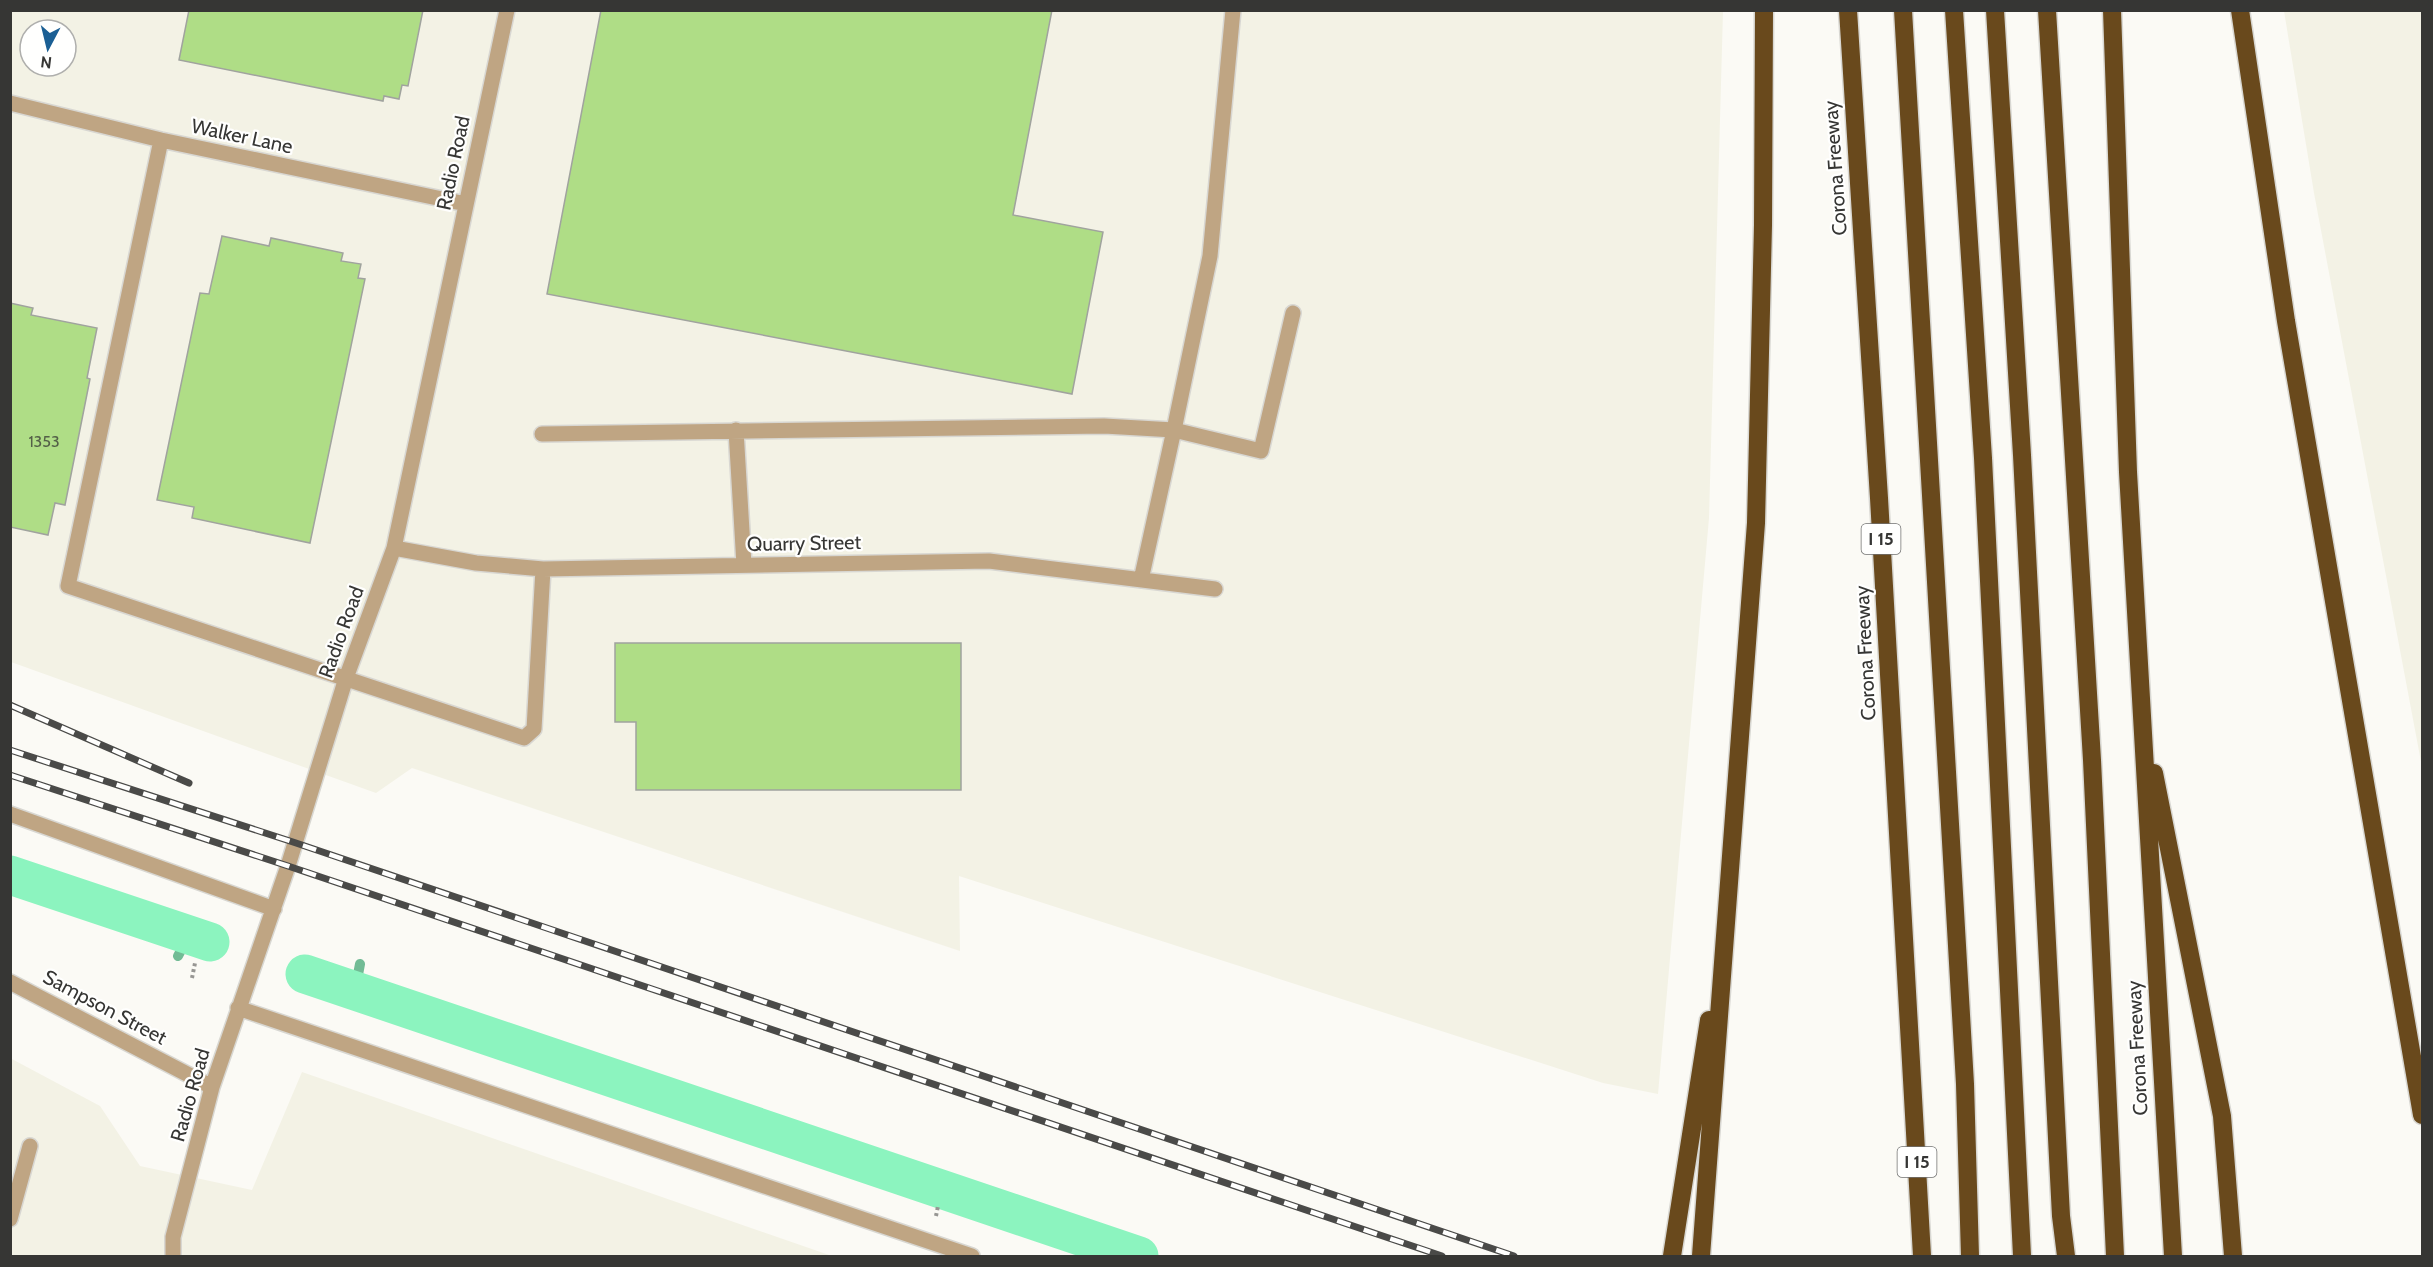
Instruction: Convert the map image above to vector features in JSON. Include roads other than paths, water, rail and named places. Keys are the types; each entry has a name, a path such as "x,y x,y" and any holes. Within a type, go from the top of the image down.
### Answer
{"highway":[{"path":"1701,1257 1732,873 1756,523 1763,225 1764,10"},
{"name":"Corona Freeway","path":"1848,10 1922,1257"},
{"path":"1903,10 1965,1084 1970,1257"},
{"path":"1954,10 1983,458 2022,1257"},
{"path":"1995,10 2022,455 2061,1216 2066,1257"},
{"path":"2047,10 2092,760 2115,1257"},
{"name":"Corona Freeway","path":"2112,10 2128,472 2173,1257"},
{"path":"2240,10 2286,321 2422,1115"},
{"path":"2141,707 2222,1116 2233,1257"},
{"path":"1672,1257 1732,873"}],"street":[{"name":"Radio Road","path":"173,1257 173,1237 212,1087 274,909 346,678 394,548 507,10"},
{"path":"1140,580 1210,256 1233,10"},
{"name":"Walker Lane","path":"10,102 161,140 466,204"},
{"path":"161,140 69,586 524,738 534,729 543,569"},
{"path":"542,434 1104,426 1174,430 1261,451 1293,313"},
{"path":"736,430 744,565"},
{"name":"Quarry Street","path":"394,548 476,563 543,569 989,561 1215,589"},
{"path":"10,814 274,909"},
{"name":"Sampson Street","path":"10,982 212,1087"},
{"path":"238,1008 972,1257"},
{"path":"10,1219 30,1146"}],"waterway":[{"path":"10,875 210,942"},
{"path":"178,956 189,935"},
{"path":"357,980 360,964"},
{"path":"305,974 1139,1256"}],"railway":[{"path":"10,705 189,783"},
{"path":"10,750 296,843 1514,1256"},
{"path":"10,775 288,866 1442,1256"}]}
